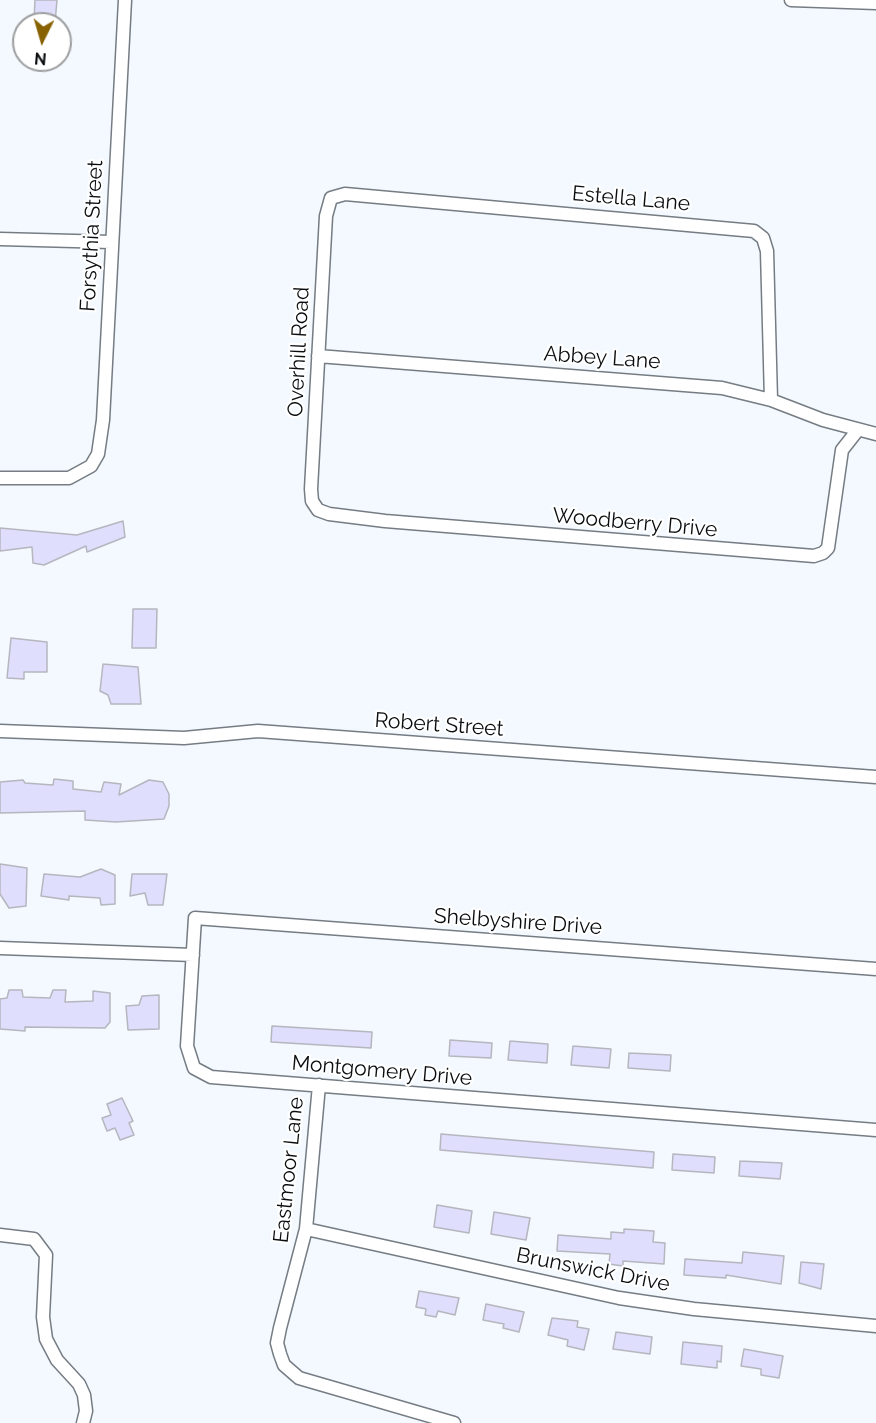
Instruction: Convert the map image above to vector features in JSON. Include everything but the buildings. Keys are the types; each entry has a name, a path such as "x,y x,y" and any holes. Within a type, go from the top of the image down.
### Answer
{"street":[{"name":"Forsythia Street","path":"0,478 60,479 86,470 95,461 101,443 125,0"},
{"path":"791,0 876,3"},
{"name":"Estella Lane","path":"331,198 345,194 754,231 763,238 767,251 771,400"},
{"name":"Overhill Road","path":"315,508 311,489 326,216 331,198"},
{"path":"0,239 111,242"},
{"name":"Abbey Lane","path":"318,356 688,384 743,392 857,431 876,434"},
{"name":"Woodberry Drive","path":"315,508 329,514 385,521 814,556 824,553 828,548 842,450 857,431"},
{"name":"Robert Street","path":"0,731 184,738 258,731 876,777"},
{"name":"Shelbyshire Drive","path":"193,955 195,918 876,969"},
{"path":"0,948 193,955"},
{"name":"Montgomery Drive","path":"193,955 187,1046 194,1068 211,1077 876,1130"},
{"name":"Eastmoor Lane","path":"319,1085 306,1229 277,1343 284,1365 299,1377 314,1383 454,1423"},
{"name":"Brunswick Drive","path":"306,1229 619,1298 694,1309 876,1326"},
{"path":"0,1235 34,1239 46,1255 43,1317 49,1347 84,1395 86,1411 83,1423"}]}
